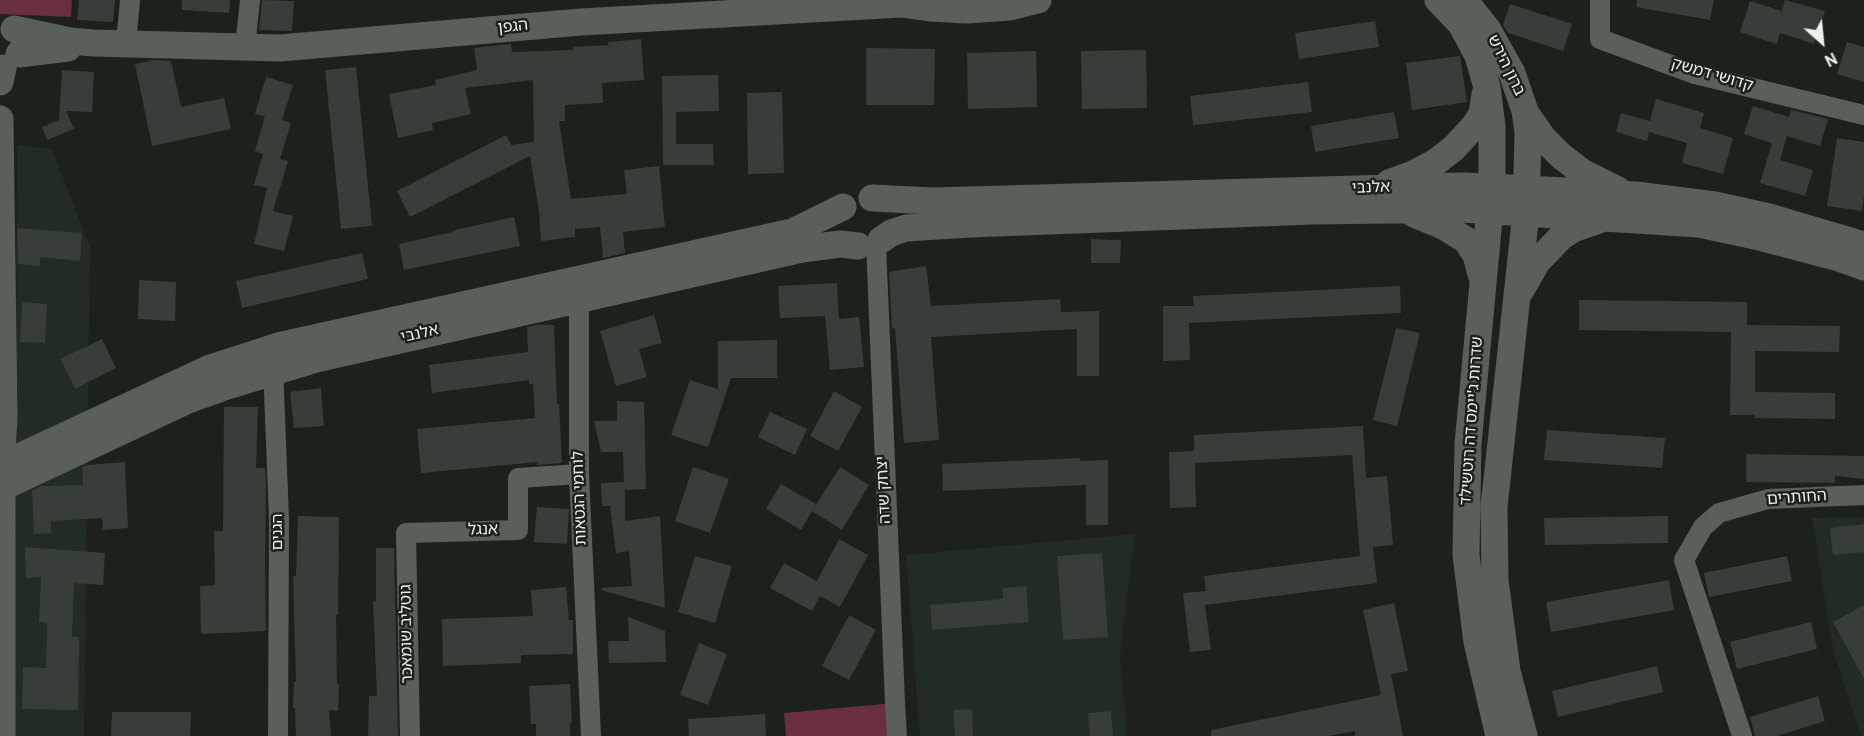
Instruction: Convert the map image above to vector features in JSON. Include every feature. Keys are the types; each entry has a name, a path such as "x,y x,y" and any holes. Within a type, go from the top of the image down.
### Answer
{"street":[{"path":"126,44 130,0"},
{"path":"245,48 250,0"},
{"path":"967,5 1010,7 1038,0"},
{"name":"ברון הירש","path":"1438,0 1467,34 1478,56 1487,87 1492,126 1490,199"},
{"name":"ברון הירש","path":"1464,0 1497,45 1512,73 1525,111 1528,132 1526,201"},
{"name":"קדושי דמשק","path":"1600,0 1600,39 1695,74 1864,116"},
{"name":"הגפן","path":"6,53 126,44 245,48 311,46 581,22 894,2 930,8 967,5"},
{"path":"1378,200 1454,148 1482,114 1487,87"},
{"path":"1525,111 1543,138 1561,156 1600,183 1636,195"},
{"path":"0,119 4,418 1,477 2,736"},
{"name":"אלנבי","path":"1,477 59,438 210,368 297,340 792,232 843,207 849,201 864,196 943,201 1490,199 1526,201 1636,195 1715,205 1769,217 1864,245"},
{"path":"843,207 838,223 840,232 848,242 871,243 887,230 888,215 885,208 872,198"},
{"name":"שדרות ג'יימס דה רוטשילד","path":"1490,199 1468,444 1466,555 1477,642 1499,736"},
{"path":"1378,200 1432,220 1466,240 1476,255 1483,283"},
{"name":"אלנבי","path":"1,477 188,400 316,359 802,249 871,243 906,228 1313,211 1378,200"},
{"name":"אלנבי","path":"1526,201 1609,218 1699,224 1766,238 1864,267"},
{"name":"שדרות ג'יימס דה רוטשילד","path":"1524,736 1507,671 1495,580 1494,518 1526,201"},
{"path":"1516,299 1537,262 1562,236 1573,229 1609,218"},
{"name":"יצחק שדה","path":"871,243 897,736"},
{"path":"579,300 580,295 592,282 607,272"},
{"name":"לוחמי הגטאות","path":"579,300 579,474 591,736"},
{"name":"הגנים","path":"278,736 279,519 273,371 276,356 285,346 297,340"},
{"path":"4,418 10,428 25,438 44,440 59,438"},
{"name":"אנגל","path":"406,533 518,530 518,478 579,474"},
{"name":"החותרים","path":"1742,736 1684,560 1703,526 1719,513 1768,499 1864,495"},
{"name":"גוטליב שומאכר","path":"406,533 410,736"}],"shaded area":[{"path":"0,0 72,0 71,17 0,14"},
{"path":"17,145 52,149 90,247 84,736 14,736"},
{"path":"1864,517 1864,736 1861,736 1833,649 1812,518"},
{"path":"1135,534 1120,656 1127,736 920,736 906,555"},
{"path":"895,703 897,736 786,736 784,713"}],"building":[{"path":"79,0 115,0 113,22 77,20"},
{"path":"182,0 230,0 229,13 182,10"},
{"path":"262,0 294,1 292,31 259,30"},
{"path":"1637,0 1714,0 1710,20 1636,7"},
{"path":"1785,0 1825,11 1814,44 1780,33 1777,44 1740,32 1750,1 1782,11"},
{"path":"1510,4 1572,24 1563,51 1508,33 1503,25"},
{"path":"1375,21 1379,47 1299,59 1295,33"},
{"path":"641,39 644,80 602,83 603,103 565,105 565,121 559,121 571,199 627,194 624,170 659,166 665,227 623,232 625,253 603,258 600,227 575,229 575,237 541,241 530,156 410,217 397,191 506,135 511,145 534,142 533,80 465,88 471,114 432,123 433,130 398,138 389,94 436,85 435,80 477,70 474,48 511,44 512,52 573,50 573,47 608,45 608,42"},
{"path":"1847,42 1864,47 1864,82 1837,74"},
{"path":"866,48 935,49 934,105 866,105"},
{"path":"1146,50 1147,108 1082,109 1081,51"},
{"path":"1036,51 1037,107 968,109 967,53"},
{"path":"1460,56 1467,102 1412,110 1406,63"},
{"path":"154,60 171,61 181,107 224,98 231,129 152,146 135,64"},
{"path":"356,67 372,226 341,229 325,70"},
{"path":"62,70 94,72 92,112 66,111 74,129 47,140 42,127 59,120"},
{"path":"718,75 719,111 676,112 676,144 713,144 714,165 663,165 662,76"},
{"path":"266,77 293,85 282,120 291,123 280,159 288,161 273,211 293,216 284,251 254,244 267,188 254,185 263,154 255,151 265,116 255,114"},
{"path":"1308,82 1312,112 1193,125 1190,96"},
{"path":"782,92 784,173 748,174 747,93"},
{"path":"1656,99 1704,113 1700,128 1733,138 1723,174 1682,163 1687,143 1649,132 1647,141 1616,132 1621,113 1650,121"},
{"path":"1753,106 1789,117 1791,110 1828,119 1820,146 1787,136 1780,160 1813,170 1805,196 1760,183 1772,143 1744,134"},
{"path":"1394,112 1399,138 1315,152 1311,126"},
{"path":"1837,138 1864,142 1862,211 1827,206"},
{"path":"514,217 520,246 404,270 399,244"},
{"path":"17,228 82,233 80,261 40,257 40,266 18,264"},
{"path":"1091,239 1121,240 1120,263 1091,263"},
{"path":"362,253 368,279 242,308 236,281"},
{"path":"926,266 931,306 1060,299 1061,312 1099,311 1099,376 1077,376 1077,329 931,337 939,440 904,443 895,328 892,329 889,272"},
{"path":"139,280 176,282 175,321 138,319"},
{"path":"837,283 839,319 859,317 864,367 830,370 825,316 780,318 778,286"},
{"path":"1400,286 1401,313 1189,323 1190,360 1163,361 1163,306 1194,306 1193,296"},
{"path":"1579,300 1747,302 1747,325 1840,326 1839,352 1755,351 1755,392 1835,393 1835,419 1755,418 1755,415 1730,415 1731,332 1579,330"},
{"path":"22,302 47,304 45,343 20,342"},
{"path":"654,315 662,343 639,349 647,377 616,386 600,331"},
{"path":"554,325 562,463 537,465 537,462 421,473 417,429 535,418 533,384 529,384 529,380 432,393 429,365 528,352 527,327"},
{"path":"1396,328 1420,333 1397,426 1373,420"},
{"path":"102,339 116,368 75,389 60,359"},
{"path":"777,340 777,378 731,378 708,447 671,435 690,380 718,389 718,341"},
{"path":"321,388 324,426 294,428 290,392"},
{"path":"834,391 862,407 838,451 810,436"},
{"path":"617,401 644,402 646,489 625,490 625,521 660,516 665,608 601,590 601,588 632,586 629,551 616,553 610,506 602,506 601,483 624,482 623,452 601,452 594,421 617,421"},
{"path":"224,407 258,407 256,468 265,468 266,483 266,631 201,634 200,586 215,585 214,531 223,531"},
{"path":"770,412 807,429 795,455 758,437"},
{"path":"1363,426 1366,478 1387,476 1393,545 1373,547 1377,583 1205,605 1211,650 1190,652 1183,593 1206,591 1204,576 1360,556 1352,455 1195,463 1196,507 1170,508 1169,452 1194,451 1194,435"},
{"path":"1547,430 1665,438 1662,468 1544,460"},
{"path":"1746,454 1864,456 1864,479 1835,476 1835,483 1746,482"},
{"path":"1080,458 1080,461 1108,460 1108,525 1086,525 1086,485 943,491 942,464"},
{"path":"125,462 128,528 103,530 102,518 51,521 51,533 34,534 32,491 41,486 83,485 82,467"},
{"path":"693,467 729,479 710,533 675,521"},
{"path":"840,467 869,485 842,530 812,511"},
{"path":"781,484 816,504 801,530 766,509"},
{"path":"537,507 569,509 567,544 534,542"},
{"path":"298,516 339,517 338,615 336,615 337,684 339,685 338,711 329,710 331,736 296,736 295,708 293,708 294,682 296,682 293,576 296,576"},
{"path":"1668,516 1668,543 1545,545 1544,518"},
{"path":"1864,524 1864,552 1833,555 1830,528"},
{"path":"839,539 868,555 840,607 820,596 812,611 770,588 784,563 817,581"},
{"path":"25,547 105,553 103,585 74,583 72,637 79,637 78,710 22,709 23,667 46,668 47,623 39,622 41,577 26,578"},
{"path":"376,548 394,548 398,736 368,736 369,696 377,696 373,601 376,601"},
{"path":"1102,553 1108,637 1063,640 1057,556"},
{"path":"695,556 732,566 715,623 678,612"},
{"path":"1787,556 1792,581 1709,597 1704,573"},
{"path":"1669,580 1674,610 1551,632 1546,602"},
{"path":"1026,586 1029,622 932,630 930,605 1003,599 1003,588"},
{"path":"566,587 569,620 573,620 573,654 521,655 521,663 443,666 442,619 533,616 531,590"},
{"path":"1394,603 1408,671 1391,674 1403,736 1355,736 1355,731 1328,736 1211,736 1211,730 1381,695 1363,610"},
{"path":"1864,605 1864,679 1833,622"},
{"path":"849,615 876,630 849,680 822,666"},
{"path":"628,617 665,631 666,662 609,663 608,641 629,641"},
{"path":"1811,622 1817,649 1737,669 1730,642"},
{"path":"699,643 727,654 708,705 680,695"},
{"path":"1657,666 1663,692 1558,717 1552,691"},
{"path":"570,684 572,723 570,723 570,736 536,736 536,724 531,724 529,686"},
{"path":"1818,696 1825,721 1777,736 1755,736 1750,717"},
{"path":"972,709 973,736 955,736 953,710"},
{"path":"1111,711 1113,736 1090,736 1088,713"},
{"path":"112,712 191,712 190,736 111,736"},
{"path":"765,714 766,736 689,736 688,719"}]}
